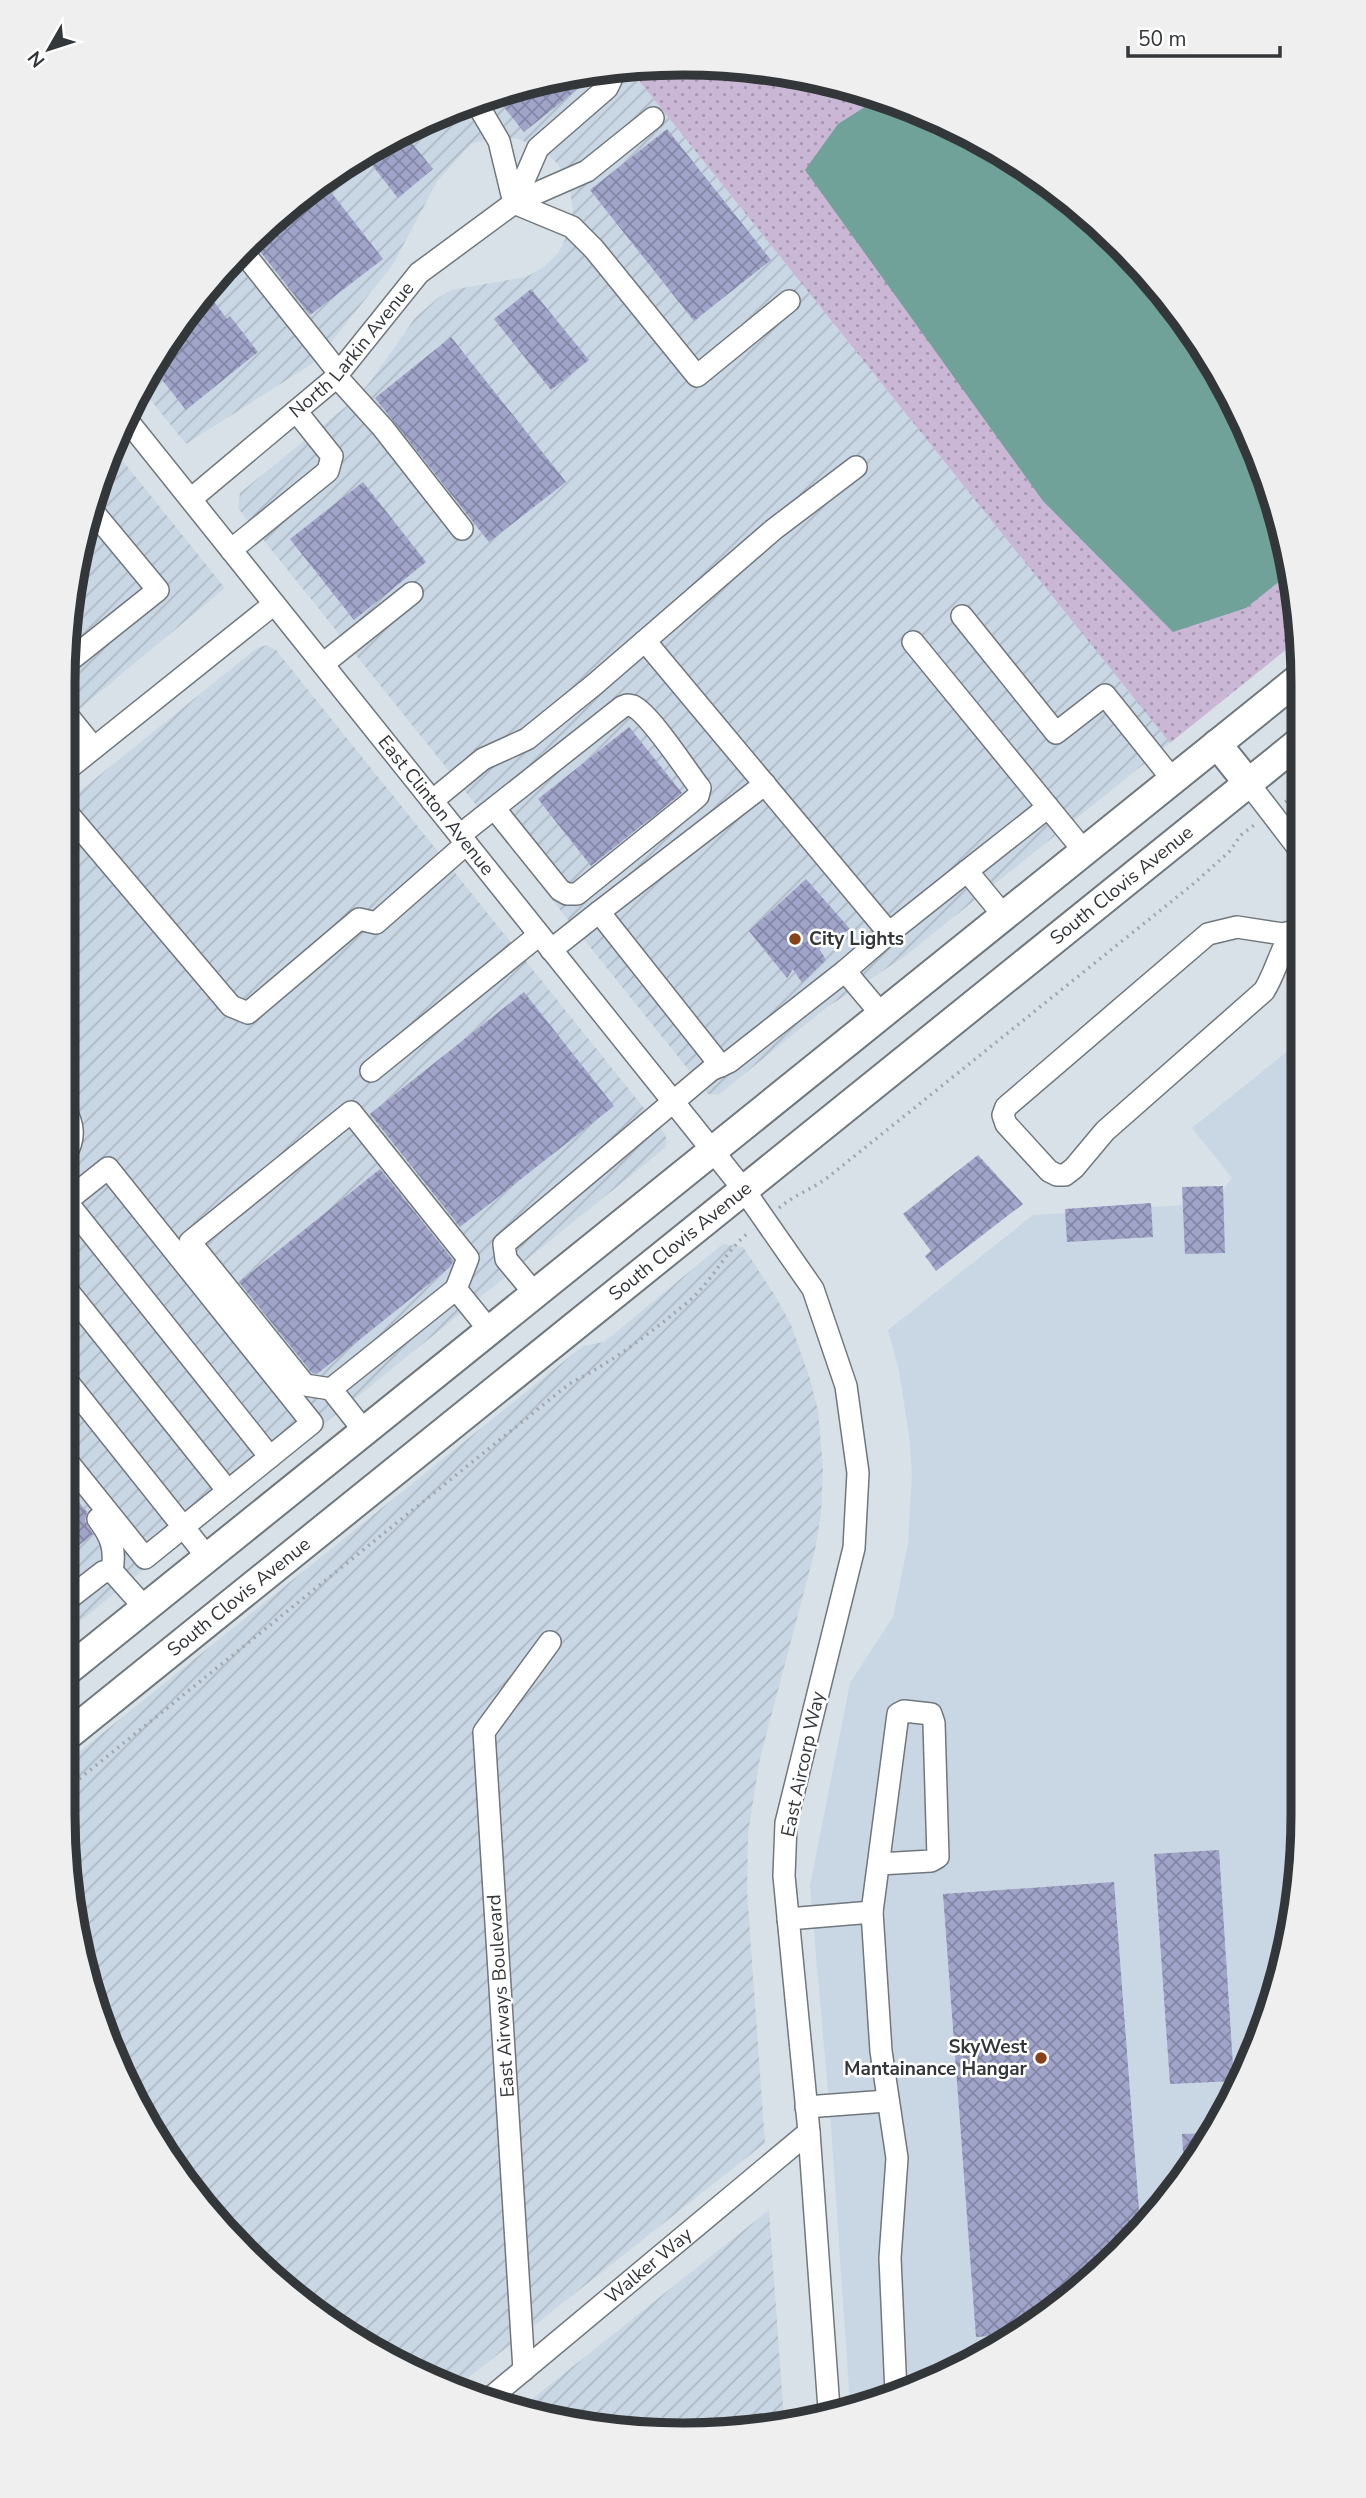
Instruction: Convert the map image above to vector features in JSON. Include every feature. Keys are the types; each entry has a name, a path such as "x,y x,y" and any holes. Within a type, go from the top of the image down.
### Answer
{"main road":[{"path":"75,1664 1291,685"},
{"path":"1217,744 1248,783"},
{"name":"South Clovis Avenue","path":"75,1730 1291,749"}],"street":[{"path":"514,203 538,148 607,88 611,79"},
{"path":"481,111 499,141 514,203"},
{"name":"North Larkin Avenue","path":"191,499 338,374 419,272 514,203 586,171 653,118"},
{"path":"514,203 572,227 594,248 697,376 789,301"},
{"path":"248,258 462,529"},
{"path":"231,550 328,471 332,456 296,411"},
{"name":"East Clinton Avenue","path":"132,427 744,1190"},
{"path":"432,801 483,760 527,739 773,530 856,467"},
{"path":"76,655 158,590 98,518"},
{"path":"323,664 412,593"},
{"path":"75,763 274,604"},
{"path":"962,616 1056,733 1105,695 1173,780"},
{"path":"645,641 889,933"},
{"path":"913,642 1084,851"},
{"path":"75,822 231,1006 248,1013 359,919 376,923 494,808 628,705 647,719 700,788 698,796 690,803 577,894 571,895 559,890 494,808"},
{"path":"75,725 94,748"},
{"path":"1248,783 1291,840"},
{"path":"371,1071 545,942 599,912 765,784"},
{"path":"536,1294 506,1259 504,1244 711,1070 721,1066 845,971 1048,807"},
{"path":"967,871 1004,916"},
{"path":"599,912 721,1066"},
{"path":"1291,930 1283,933 1237,927 1208,934 1006,1107 1003,1115 1006,1124 1049,1171 1065,1175 1105,1131 1264,990 1291,938"},
{"path":"845,971 882,1015"},
{"path":"331,1390 456,1289 468,1258 351,1112 190,1242 304,1385 331,1390 365,1432"},
{"path":"75,1194 107,1168 312,1423 145,1558 75,1471"},
{"name":"East Aircorp Way","path":"744,1190 813,1289 846,1386 858,1474 854,1548 786,1822 784,1876 809,2132 829,2405"},
{"path":"75,1214 270,1457"},
{"path":"456,1289 490,1331"},
{"path":"75,1300 228,1491"},
{"path":"75,1390 208,1558"},
{"path":"75,1491 112,1539 112,1571 145,1608"},
{"path":"75,1594 103,1572 112,1571"},
{"name":"East Airways Boulevard","path":"524,2370 485,1732 550,1642"},
{"path":"879,1864 931,1861 938,1857 932,1714 904,1711 898,1714 872,1912 881,2051 897,2158 890,2258 896,2384"},
{"path":"789,1919 872,1912"},
{"path":"806,2107 887,2101"},
{"name":"Walker Way","path":"497,2393 809,2132"}],"path":[{"path":"75,1782 569,1384 604,1366 651,1332 698,1293 726,1259 734,1244 788,1200 820,1184 935,1094 1192,885 1229,852 1241,835 1291,799"}],"shaded area":[{"path":"683,75 723,77 802,87 878,108 952,138 1021,178 1084,226 1140,282 1165,313 1209,379 1244,450 1270,526 1279,564 1289,647 1170,743 636,78"},
{"path":"636,78 1170,743 904,957 826,1008 718,1095 708,1094 238,508 240,493 354,400 415,318 439,297 451,290 526,277 544,267 558,253 569,232 573,209 569,185 558,164 540,148 518,139 494,137 471,144 438,180 392,266 315,362 186,444 148,396 201,313 253,253 282,226 345,178 414,138 450,122 526,96 604,80"},
{"path":"868,105 952,138 1021,178 1084,226 1113,253 1140,282 1188,345 1228,414 1258,488 1282,579 1246,608 1173,632 1043,501 805,170 838,124"},
{"path":"119,457 225,588 75,713 80,604 96,526"},
{"path":"267,645 276,650 664,1133 666,1147 75,1625 75,795 257,648"},
{"path":"1291,1048 1291,1815 1286,1894 1270,1972 1244,2048 1209,2119 1165,2185 1113,2245 1053,2297 987,2341 916,2376 850,2399 831,2126 810,1886 850,1683 893,1617 908,1544 912,1472 909,1436 899,1371 888,1330 1033,1215 1213,1203 1232,1178 1192,1128"},
{"path":"723,1244 743,1247 791,1325 818,1411 823,1468 821,1513 815,1550 760,1758 748,1833 747,1892 765,2143 464,2381 414,2360 379,2341 313,2297 253,2245 226,2216 178,2153 138,2084 122,2048 96,1972 80,1894 75,1815 75,1755 583,1346 604,1342"},
{"path":"769,2210 784,2414 683,2423 604,2418 528,2402"}],"building":[{"path":"585,83 524,132 501,104"},
{"path":"667,129 771,260 694,321 590,190"},
{"path":"410,140 433,169 398,198 370,163"},
{"path":"329,190 383,259 310,315 259,250 282,226"},
{"path":"531,289 589,360 551,390 494,319"},
{"path":"212,299 227,319 230,316 258,352 186,410 159,376"},
{"path":"451,337 566,482 489,542 375,398"},
{"path":"363,482 426,562 354,620 290,539"},
{"path":"629,727 682,793 591,866 538,799"},
{"name":"City Lights","path":"806,879 850,929 819,948 826,960 802,983 793,969 787,978 749,931"},
{"path":"524,992 614,1106 460,1227 370,1114"},
{"path":"978,1155 1023,1204 936,1271 925,1256 931,1251 903,1214"},
{"path":"380,1169 453,1260 450,1267 317,1374 312,1373 239,1282"},
{"path":"1223,1186 1225,1253 1185,1254 1182,1187"},
{"path":"1151,1203 1153,1237 1067,1242 1065,1209"},
{"path":"75,1498 87,1512 85,1521 93,1534 75,1548"},
{"path":"1219,1850 1233,2072 1229,2081 1170,2084 1154,1854"},
{"name":"SkyWest Mantainance Hangar","path":"1114,1882 1140,2217 1084,2272 1053,2297 996,2336 976,2337 943,1894"},
{"path":"1200,2133 1183,2159 1182,2134"}],"place":[{"name":"City Lights","path":"795,939"},
{"name":"SkyWest Mantainance Hangar","path":"1041,2058"}]}
